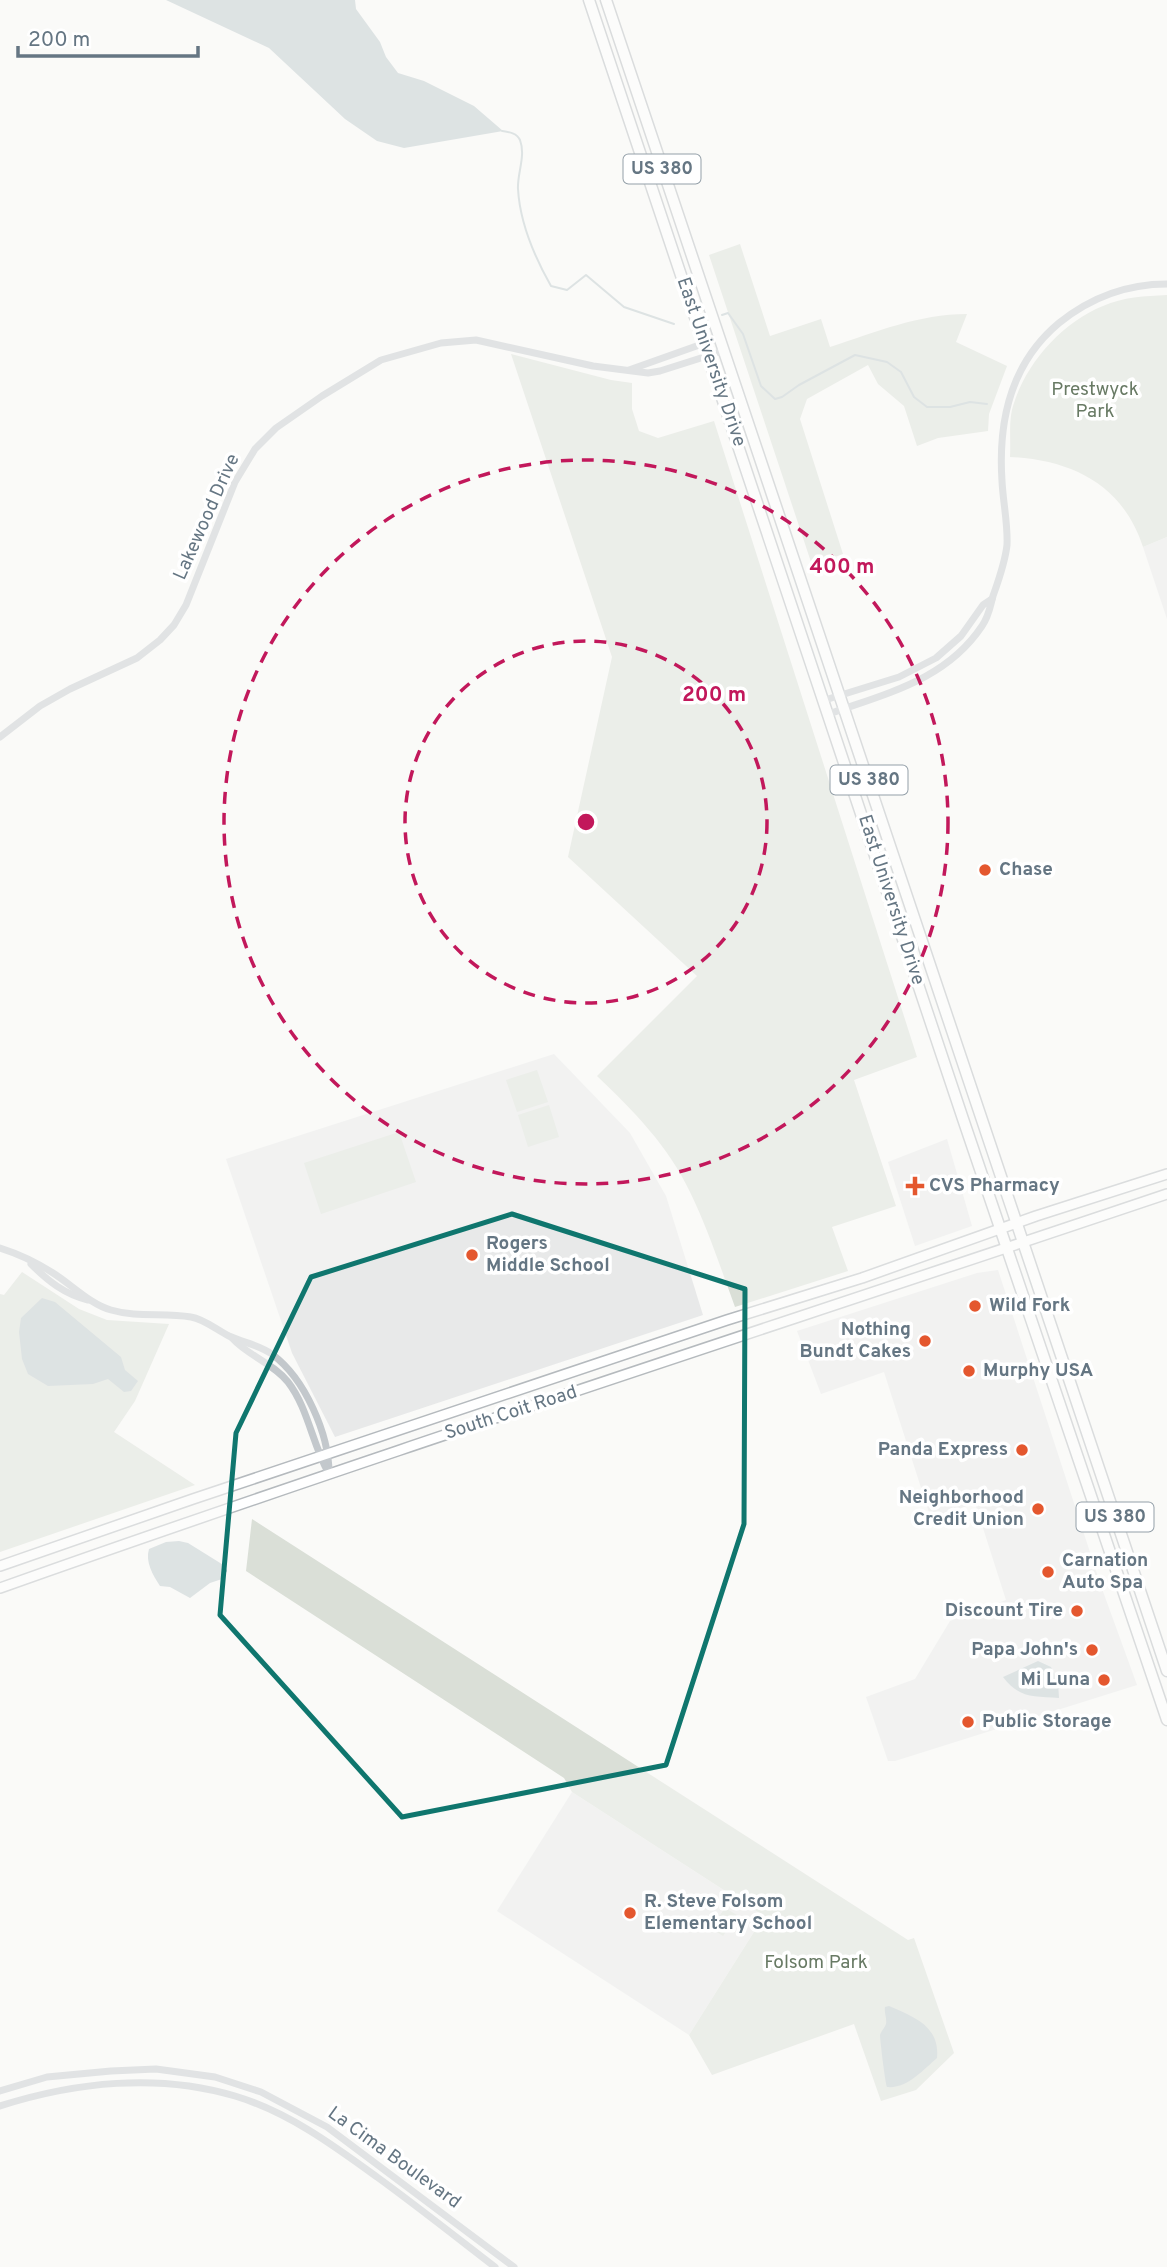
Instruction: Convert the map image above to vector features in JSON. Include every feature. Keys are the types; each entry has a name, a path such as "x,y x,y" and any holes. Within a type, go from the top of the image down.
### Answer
{"highway":[{"name":"East University Drive","path":"589,0 1167,1720"},
{"name":"US 380","path":"606,0 1167,1671"}],"main road":[{"name":"South Coit Road","path":"0,1566 1167,1174"},
{"name":"South Coit Road","path":"0,1588 329,1473 1167,1194"},
{"path":"862,1278 869,1295"},
{"path":"590,1366 598,1384"},
{"path":"496,1398 503,1416"}],"street":[{"path":"829,713 907,687 938,670 961,652 973,638 991,610 1005,560 1007,542 1000,448 1004,412 1015,380 1033,350 1070,315 1113,293 1144,285 1167,284"},
{"name":"Lakewood Drive","path":"628,370 719,338"},
{"name":"Lakewood Drive","path":"0,737 40,706 137,658 160,640 174,625 186,605 235,482 255,449 271,433 322,396 381,360 441,343 476,340 593,366 648,373 723,351"},
{"path":"825,700 899,677 936,658 961,636 983,605 992,599"},
{"path":"0,1248 24,1255 94,1302 111,1310 142,1315 193,1317 232,1338 251,1343 271,1354 286,1367 309,1400 329,1473"},
{"path":"232,1338 282,1376 301,1404 324,1455"},
{"path":"301,1404 309,1400"},
{"name":"La Cima Boulevard","path":"0,2091 47,2077 156,2069 215,2077 261,2092 327,2127 514,2267"},
{"name":"La Cima Boulevard","path":"0,2106 65,2088 134,2082 188,2087 235,2096 300,2124 333,2144 495,2267"}],"highlighted area":[{"path":"512,1214 745,1289 744,1524 666,1765 402,1817 220,1615 236,1433 311,1277"}],"shaded area":[{"path":"166,0 355,0 356,9 398,73 424,81 474,106 503,131 404,148 377,141 345,119 269,48"},
{"path":"1167,537 1167,619 1143,547"},
{"name":"Rogers Middle School","path":"554,1054 630,1133 666,1196 703,1315 335,1437 292,1353 226,1159"},
{"path":"947,1139 972,1226 915,1246 888,1162"},
{"path":"998,1270 1101,1586 1137,1685 888,1761 866,1697 915,1679 950,1621 1006,1600 975,1503 931,1519 884,1372 821,1394 797,1331 977,1273"},
{"path":"42,1298 55,1302 121,1357 125,1370 138,1381 131,1391 124,1392 108,1379 93,1384 48,1386 28,1374 22,1359 19,1332 21,1318"},
{"path":"166,1542 188,1543 225,1566 227,1571 222,1579 210,1583 190,1598 170,1587 160,1586 149,1564 149,1549"},
{"path":"1038,1661 1051,1667 1058,1682 1059,1698 1021,1693 1003,1677"},
{"name":"R. Steve Folsom Elementary School","path":"572,1792 764,1916 689,2035 497,1911"},
{"path":"889,2006 924,2024 930,2030 937,2047 937,2058 908,2082 894,2087 887,2087 880,2035 886,2024 885,2007"}],"green space":[{"path":"740,244 770,336 821,319 830,347 915,320 967,314 956,342 1007,366 989,414 988,431 938,438 917,446 904,406 878,384 868,365 807,399 800,419 843,554 812,565 709,255"},
{"name":"Prestwyck Park","path":"1167,295 1167,537 1143,547 1134,525 1122,507 1092,480 1074,470 1054,464 1010,457 1011,416 1020,388 1037,359 1048,345 1074,322 1118,301"},
{"path":"511,354 632,383 632,409 639,431 658,438 714,421 917,1057 854,1080 896,1206 832,1227 848,1271 735,1307 703,1220 681,1175 649,1130 597,1076 697,976 568,857 612,657"},
{"path":"537,1070 548,1102 517,1112 506,1080"},
{"path":"549,1105 559,1137 528,1147 518,1115"},
{"path":"399,1132 416,1182 321,1214 304,1163"},
{"path":"22,1272 79,1309 107,1320 169,1324 135,1401 114,1432 195,1485 0,1552 0,1294 4,1295"},
{"name":"Folsom Park","path":"252,1519 908,1940 914,1938 954,2053 916,2090 881,2101 854,2024 712,2075 689,2035 764,1916 572,1792 564,1778 246,1571"},
{"path":"725,1908 737,1915 723,1936 711,1928"}],"waterway":[{"path":"502,131 515,134 522,146 518,183 522,215 534,251 551,286 567,290 586,275 624,307 674,324"},
{"path":"722,315 728,313 743,334 761,386 775,399 855,355 887,362 901,372 914,397 927,407 950,407 970,402 987,404"}],"place":[{"name":"Chase","path":"985,870"},
{"name":"CVS Pharmacy","path":"915,1186"},
{"name":"Rogers Middle School","path":"472,1255"},
{"name":"Wild Fork","path":"975,1306"},
{"name":"Nothing Bundt Cakes","path":"925,1341"},
{"name":"Murphy USA","path":"969,1371"},
{"name":"Panda Express","path":"1022,1450"},
{"name":"Neighborhood Credit Union","path":"1038,1509"},
{"name":"Carnation Auto Spa","path":"1048,1572"},
{"name":"Discount Tire","path":"1077,1611"},
{"name":"Papa John's","path":"1092,1650"},
{"name":"Mi Luna","path":"1104,1680"},
{"name":"Public Storage","path":"968,1722"},
{"name":"R. Steve Folsom Elementary School","path":"630,1913"}]}
